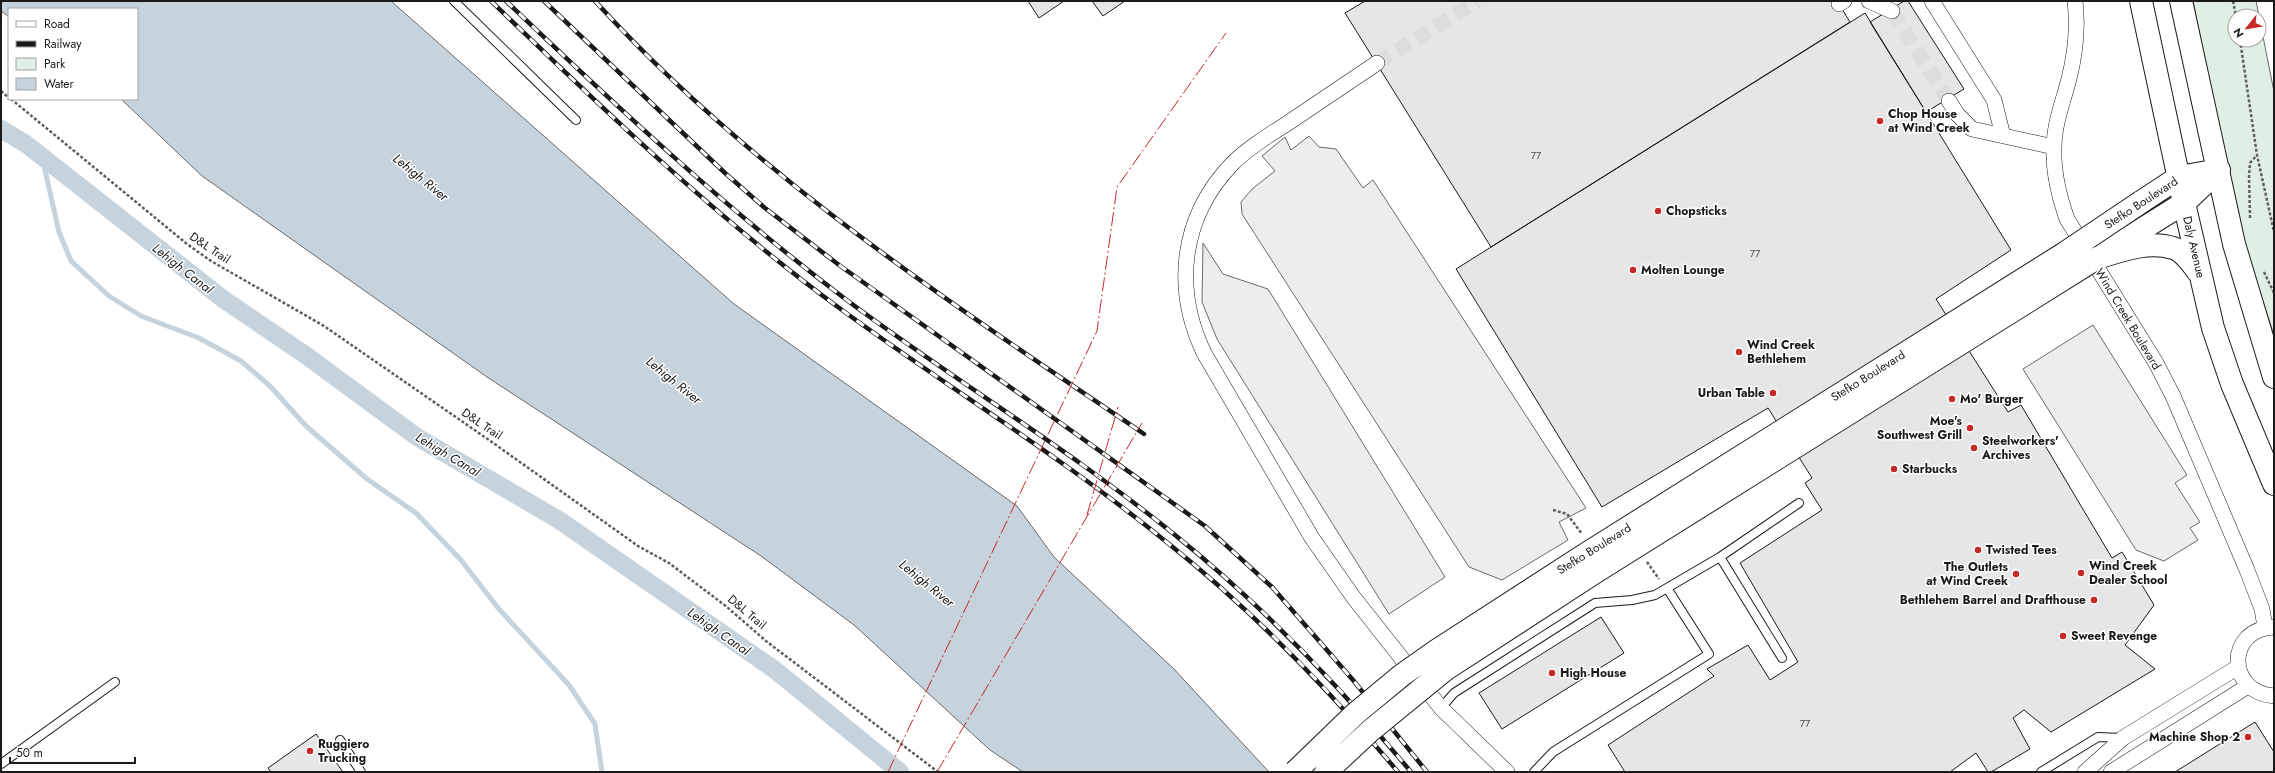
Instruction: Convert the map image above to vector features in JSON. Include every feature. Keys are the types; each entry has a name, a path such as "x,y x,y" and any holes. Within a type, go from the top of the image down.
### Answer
{"main road":[{"name":"Daly Avenue","path":"2141,1 2178,177 2213,328 2232,384 2274,484"},
{"path":"2181,1 2236,252 2274,377"},
{"name":"Stefko Boulevard","path":"1295,772 1355,714 1402,675 1442,646 2065,253 2178,177 2219,170"},
{"name":"Stefko Boulevard","path":"1326,772 1376,726 1446,669 1590,575 2184,203 2219,170"},
{"path":"2097,258 2126,249 2163,246 2174,248 2187,258 2200,274"}],"street":[{"path":"1869,1 1890,5"},
{"path":"1932,1 1994,100 2003,136"},
{"name":"Wind Creek Boulevard","path":"2075,1 2076,21 2073,55 2054,147 2058,188 2067,219 2156,363 2173,396 2270,627 2256,631 2241,646 2238,667"},
{"path":"1377,63 1280,128 1232,165 1214,187 1192,229 1187,247 1186,280 1189,312 1196,336 1204,353 1312,538 1354,598 1441,708 1507,772"},
{"path":"1949,101 1957,114 1972,129 2054,147"},
{"path":"2085,772 2123,738 2238,667 2241,677 2248,686 2256,692 2274,696"},
{"path":"2111,772 2248,686"}],"lane":[{"path":"454,1 576,120"},
{"path":"1441,708 1454,693 1595,603 1649,596 1667,588 1720,556 1799,503"},
{"path":"1720,556 1782,658"},
{"path":"1534,772 1552,752 1709,654 1667,588"},
{"path":"1,764 115,682"},
{"path":"2041,772 2098,737 2123,738"},
{"path":"340,740 361,772"}],"path":[{"path":"2241,48 2257,155 2274,232"},
{"name":"D&L Trail","path":"12,100 187,244 211,261 324,326 489,440 638,546 670,564 938,772"},
{"path":"2250,223 2250,163 2257,155"},
{"path":"1553,510 1567,514 1580,533 1586,537"}],"green space":[{"path":"2193,1 2256,1 2257,8 2227,8 2227,48 2265,48 2274,92 2274,335 2239,229"}],"shaded area":[{"path":"1309,136 1319,147 1336,149 1363,188 1373,180 1586,508 1559,522 1568,540 1502,580 1469,567 1242,214 1241,202 1252,189 1275,171 1262,156 1285,137 1291,150"},
{"path":"1203,243 1223,274 1268,289 1445,577 1389,614 1217,339 1202,302"},
{"path":"2093,325 2187,475 2175,483 2200,522 2190,528 2198,540 2164,561 2136,550 2023,369"}],"water":[{"name":"Lehigh River","path":"1,1 391,1 734,304 1017,506 1054,557 1174,669 1269,772 1023,772 990,750 854,625 761,556 487,377 202,176 122,100 138,100 138,8 8,8 8,16 1,11"}],"building":[{"path":"1028,1 1064,1 1039,18"},
{"path":"1092,1 1125,1 1103,16"},
{"path":"1365,1 1837,1 1850,22 1491,247 1345,13"},
{"path":"1904,1 1908,1 1964,89 1926,112 1870,22"},
{"name":"Wind Creek Bethlehem","path":"1865,13 2011,250 1936,299 2008,412 2021,405 2112,558 2122,552 2154,605 2125,645 2155,669 2051,732 2024,710 2013,718 2030,749 1991,772 1988,772 1976,753 1950,772 1625,772 1608,745 1714,676 1707,669 1748,645 1770,680 1798,662 1740,563 1822,510 1805,483 1812,478 1768,408 1602,507 1456,269"},
{"name":"High House","path":"1601,617 1624,653 1502,729 1479,693"},
{"name":"Machine Shop 2","path":"2255,722 2274,752 2274,772 2175,772"},
{"name":"Ruggiero Trucking","path":"316,734 343,772 271,772 268,768"}],"waterway":[{"name":"Lehigh Canal","path":"1,129 26,144 223,299 304,354 417,437 559,520 775,670 900,772"},
{"path":"42,157 59,232 71,261 109,296 141,316 199,338 241,361 270,386 306,426 367,479 416,513 461,560 498,608 569,685 595,724 602,772"}],"tunnel":[{"path":"1377,63 1477,1"},
{"path":"1892,11 1949,101"}],"railway":[{"path":"491,1 661,162 795,275 883,339 1048,453 1130,513 1231,596 1289,652 1345,710 1398,772"},
{"path":"506,1 629,117 756,228 799,263 885,328 1135,503 1207,562 1269,618 1299,648 1356,708 1411,772"},
{"path":"544,1 725,173 765,208 839,265 1205,526 1272,587 1353,680 1427,772"},
{"path":"595,1 656,64 720,124 787,180 927,285 1144,434"}],"power":[{"path":"888,772 1097,331 1117,187 1226,33"},
{"path":"1087,515 1118,407"},
{"path":"937,772 1142,423"}],"place":[{"name":"Chop House at Wind Creek","path":"1880,121"},
{"name":"Chopsticks","path":"1658,211"},
{"name":"Molten Lounge","path":"1633,270"},
{"name":"Wind Creek Bethlehem","path":"1739,352"},
{"name":"Urban Table","path":"1773,393"},
{"name":"Mo' Burger","path":"1952,399"},
{"name":"Moe's Southwest Grill","path":"1970,428"},
{"name":"Steelworkers' Archives","path":"1974,448"},
{"name":"Starbucks","path":"1894,469"},
{"name":"Twisted Tees","path":"1978,550"},
{"name":"Wind Creek Dealer School","path":"2081,573"},
{"name":"The Outlets at Wind Creek","path":"2016,574"},
{"name":"Bethlehem Barrel and Drafthouse","path":"2094,600"},
{"name":"Sweet Revenge","path":"2063,636"},
{"name":"High House","path":"1552,673"},
{"name":"Machine Shop 2","path":"2248,737"},
{"name":"Ruggiero Trucking","path":"310,751"}]}
